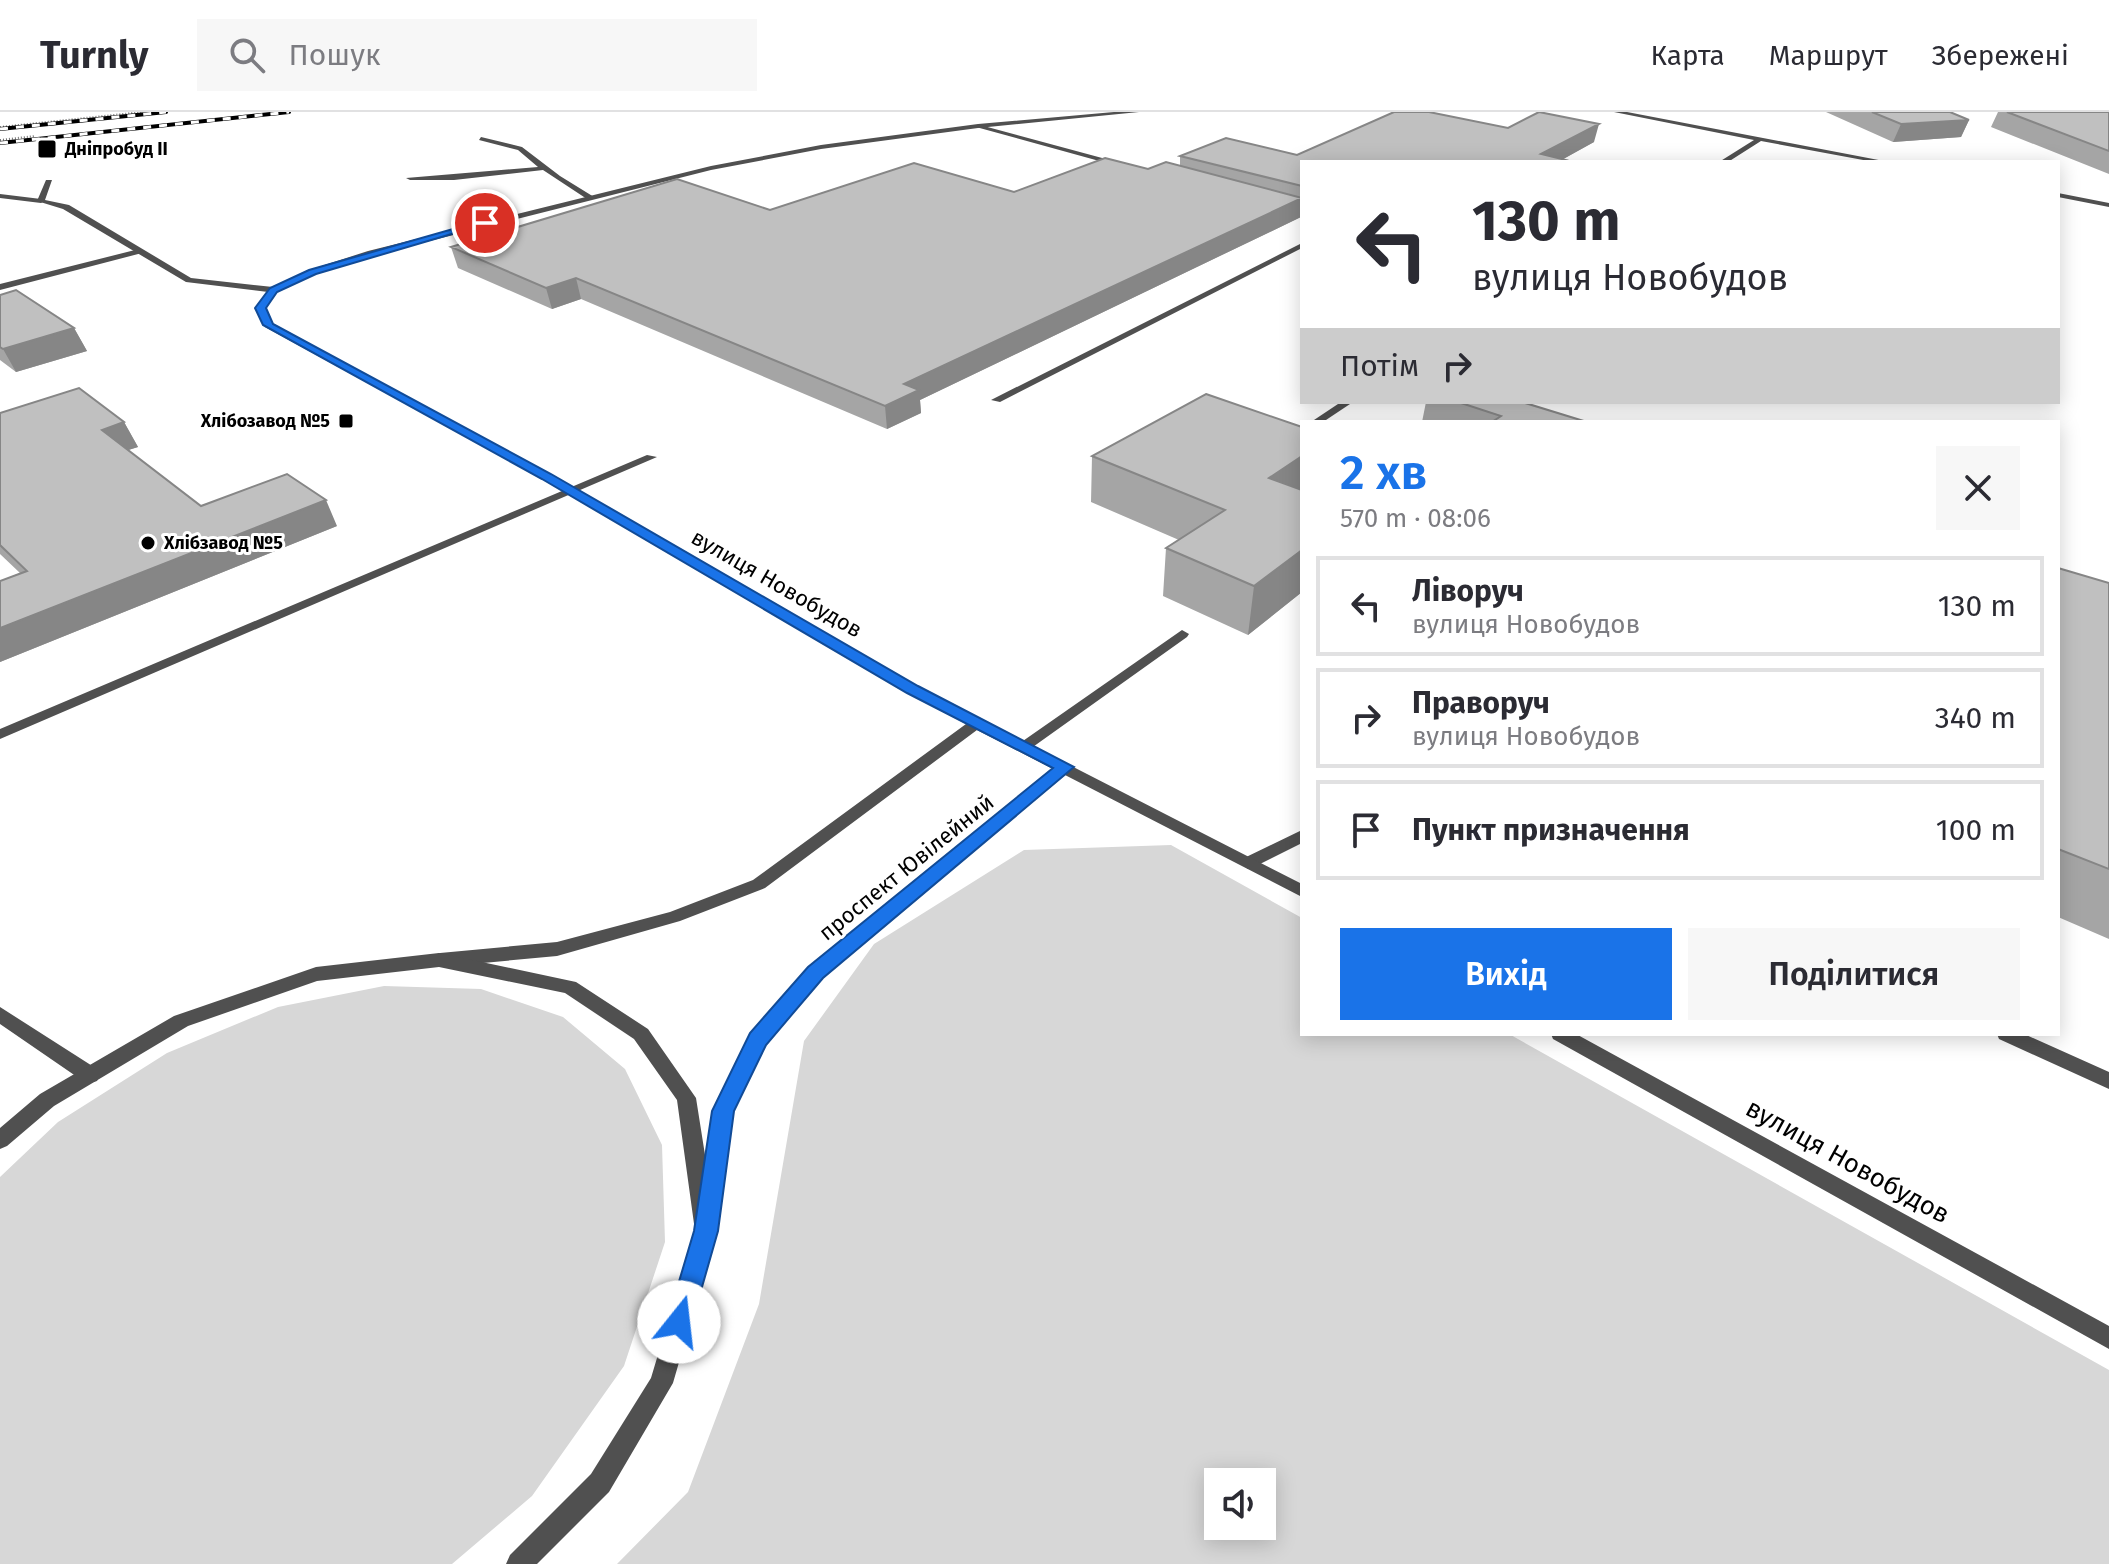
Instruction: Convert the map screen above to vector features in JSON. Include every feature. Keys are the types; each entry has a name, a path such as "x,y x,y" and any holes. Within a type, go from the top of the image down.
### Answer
{"street":[{"path":"0,196 66,207 189,280 274,290 312,272 371,253 711,168 821,147 978,126 1136,112"},
{"path":"1617,112 1875,160"},
{"path":"978,126 1132,167"},
{"path":"1726,160 1761,138"},
{"path":"481,139 520,148 590,197"},
{"path":"410,178 438,179 545,168"},
{"path":"41,201 49,182"},
{"path":"2060,195 2109,205"},
{"path":"996,400 1300,246"},
{"path":"0,287 139,251"},
{"name":"вулиця Новобудов","path":"274,290 261,308 268,325 571,490 912,690 1300,890"},
{"path":"1319,420 1345,404"},
{"path":"0,734 651,457"},
{"path":"1025,746 1182,634"},
{"name":"проспект Ювілейний","path":"0,1140 47,1100 181,1021 316,974 557,949 674,917 759,884 978,722"},
{"name":"проспект Ювілейний","path":"519,1564 600,1483 661,1383 706,1231 723,1111 758,1039 815,973 1065,767"},
{"path":"1248,863 1300,837"},
{"name":"проспект Ювілейний","path":"439,960 570,987 641,1034 686,1098 706,1231"},
{"path":"0,1014 90,1075"},
{"name":"вулиця Новобудов","path":"1564,1036 2109,1338"},
{"path":"2010,1036 2109,1081"}],"path":[{"path":"0,127 142,112"},
{"path":"0,140 35,136"}],"shaded area":[{"path":"1171,845 1300,917 1300,1036 1513,1036 2109,1370 2109,1564 617,1564 688,1492 759,1304 804,1041 874,944 1024,850"},
{"path":"384,986 481,989 563,1017 625,1069 662,1145 665,1242 624,1366 532,1496 452,1564 0,1564 0,1177 58,1122 167,1053 278,1007"}],"building":[{"path":"1394,112 1429,112 1508,128 1539,112 1599,124 1541,154 1566,160 1300,160 1300,186 1180,156 1226,138 1297,155"},
{"path":"1872,112 1950,112 1969,120 1901,124"},
{"path":"2007,112 2109,112 2109,151"},
{"path":"1105,158 1148,169 1166,162 1300,199 904,384 919,390 885,406 576,278 546,288 451,247 677,179 770,210 914,163 1014,192"},
{"path":"16,290 74,328 3,349 0,347 0,295"},
{"name":"Хлібзавод №5","path":"79,388 124,422 102,430 201,506 287,474 326,500 0,628 0,581 27,571 0,545 0,413"},
{"path":"1206,394 1300,426 1300,457 1269,478 1300,489 1300,552 1254,586 1166,548 1225,510 1092,456"},
{"path":"1464,404 1528,404 1580,420 1495,420 1501,416"},
{"path":"2060,569 2109,583 2109,869 2060,850"}],"railway":[{"path":"0,129 166,112"},
{"path":"0,143 289,112"}],"place":[{"name":"Дніпробуд ІІ","path":"47,149"},
{"name":"Хлібозавод №5","path":"346,421"},
{"name":"Хлібзавод №5","path":"148,543"}],"route":[{"path":"485,223 312,272 274,290 261,308 268,325 547,477 912,690 1065,767 815,973 758,1039 723,1111 706,1231 679,1322"}]}
